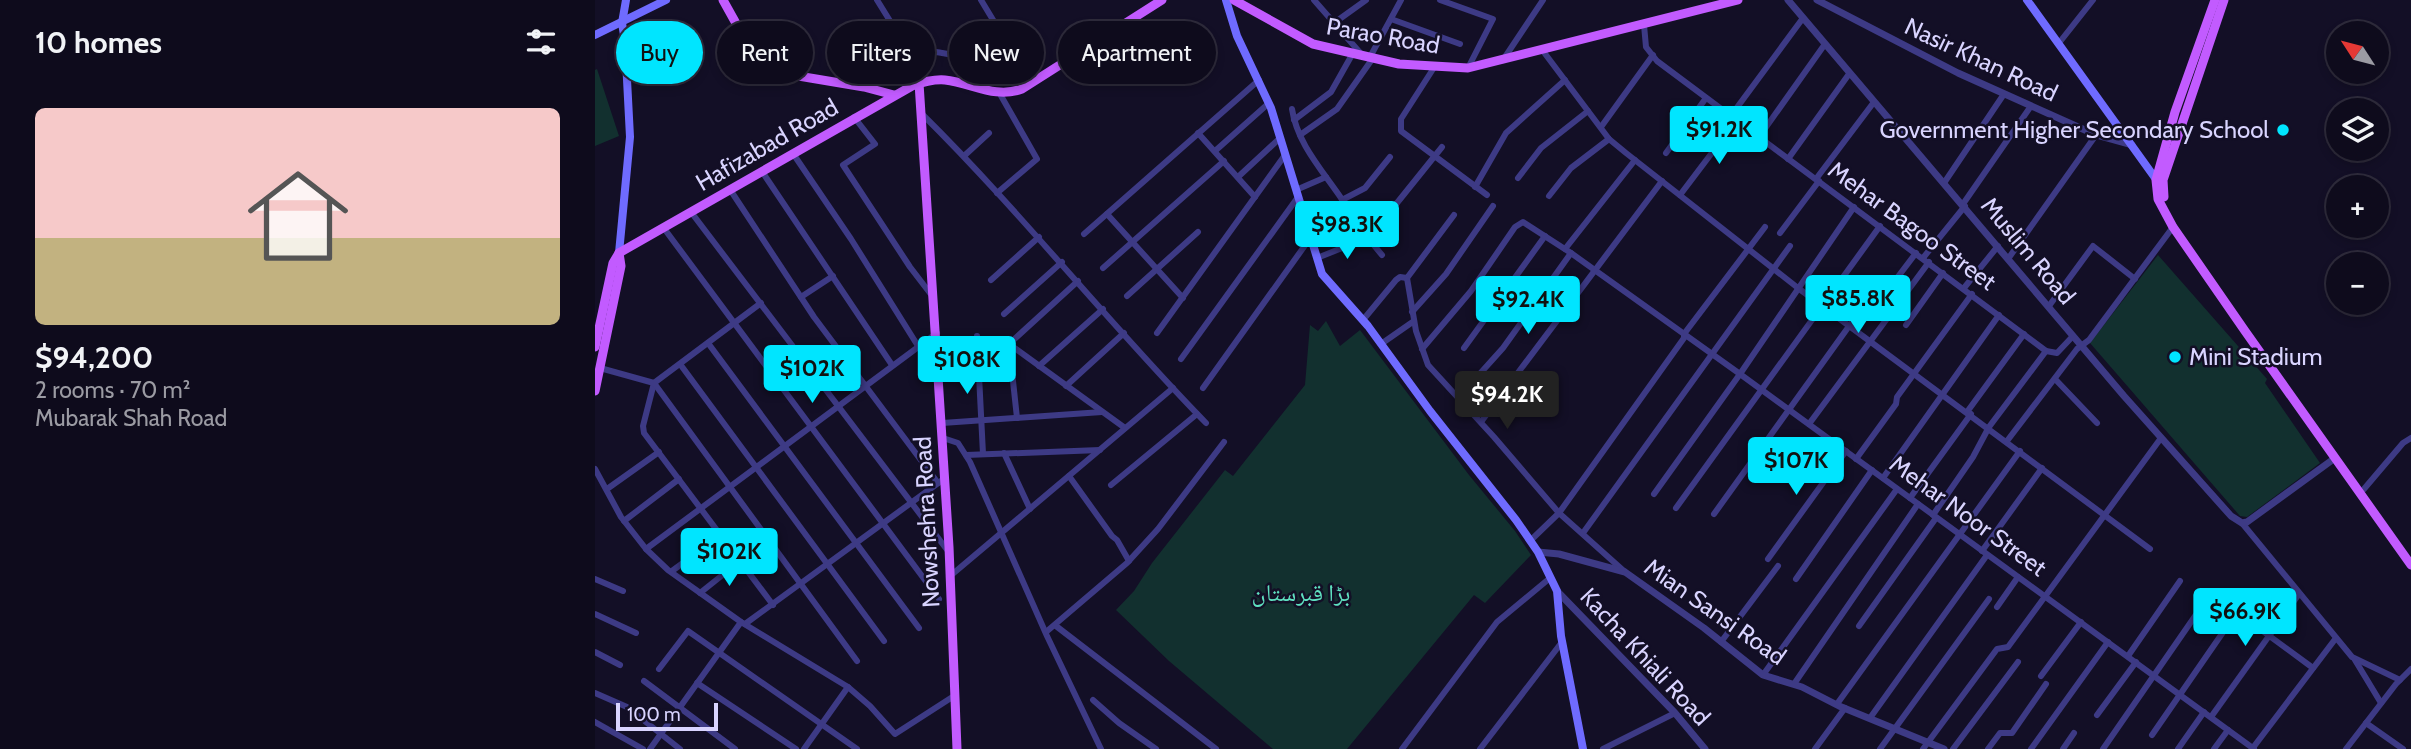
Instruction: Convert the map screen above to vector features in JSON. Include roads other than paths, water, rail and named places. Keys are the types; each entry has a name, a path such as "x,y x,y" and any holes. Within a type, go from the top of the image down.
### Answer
{"main road":[{"path":"622,21 626,0"},
{"path":"626,21 666,0"},
{"path":"723,0 762,70 864,87 894,95"},
{"path":"1044,75 1161,0"},
{"path":"1226,0 1237,36 1269,103 1322,274 1363,320 1530,541 1557,591 1562,642 1583,749"},
{"name":"Parao Road","path":"1234,0 1313,44 1399,64 1468,68 1738,0"},
{"path":"2027,0 2133,145 2162,189 2177,224 2411,555"},
{"path":"2215,0 2175,112 2156,180 2158,199 2173,227 2411,565"},
{"path":"2162,189 2167,167 2224,0"},
{"path":"595,35 616,26"},
{"name":"Hafizabad Road","path":"935,80 946,80 1000,94"},
{"path":"595,391 621,266 619,253 630,137 627,84"},
{"name":"Hafizabad Road","path":"619,253 763,173 854,117 917,84"},
{"name":"Nowshehra Road","path":"919,84 937,332 957,749"},
{"path":"1000,94 1011,93 1029,84"},
{"path":"596,342 613,264 619,253"}],"street":[{"path":"877,0 889,21"},
{"path":"981,0 994,21"},
{"path":"1314,0 1369,57"},
{"path":"1334,23 1366,0"},
{"path":"1300,135 1337,108 1401,0"},
{"path":"1440,0 1493,19 1468,68"},
{"path":"1503,61 1543,0"},
{"name":"Muslim Road","path":"1788,0 2161,438 2231,516 2242,523 2355,660 2400,680"},
{"name":"Nasir Khan Road","path":"1817,0 1958,73 2096,135 2133,145"},
{"path":"2059,43 2093,0"},
{"path":"1680,195 1803,18"},
{"path":"1391,19 1460,44"},
{"path":"1601,127 1653,55 1646,47 1644,25"},
{"path":"1759,137 1825,44"},
{"path":"1543,51 1609,139 1798,288 1989,427 2150,549"},
{"path":"1294,120 1331,92 1353,53"},
{"name":"Mehar Bagoo Street","path":"1653,55 1657,61 1733,119 2046,351"},
{"path":"1435,66 1399,125 1405,135 1487,195"},
{"path":"1788,159 1849,74"},
{"path":"1084,234 1259,80"},
{"path":"1475,187 1506,133 1565,80"},
{"path":"997,193 1037,159 1000,94"},
{"path":"1944,183 2004,94"},
{"path":"1666,153 1706,98"},
{"path":"1215,151 1269,103"},
{"path":"1780,233 1874,103"},
{"path":"1809,424 1871,341 2031,106"},
{"path":"1292,108 1300,135 1367,239 1382,255"},
{"path":"1518,178 1541,148 1588,110"},
{"path":"922,114 1062,262 1206,423"},
{"path":"854,117 876,144 843,166 935,300"},
{"path":"964,156 989,134"},
{"path":"1198,134 1255,197"},
{"path":"2008,259 2096,135"},
{"path":"1238,177 1280,138"},
{"path":"1549,196 1571,167 1609,139"},
{"path":"1317,258 1367,239 1442,147"},
{"path":"793,155 851,239 918,346"},
{"path":"1157,333 1285,155"},
{"path":"1342,200 1365,188 1390,157"},
{"path":"1459,397 1503,348 1568,251 1635,160"},
{"path":"1103,268 1224,161"},
{"path":"763,173 892,365"},
{"path":"1181,359 1297,193 1326,177"},
{"path":"1481,422 1662,181"},
{"path":"650,749 718,653 743,623 773,605 942,480 865,385 801,297 731,191"},
{"path":"1412,312 1446,274 1493,206"},
{"path":"1654,494 1854,207"},
{"path":"691,212 949,553"},
{"path":"1107,214 1183,298"},
{"path":"1454,215 1407,278 1414,321 1428,365 1559,513 1625,572"},
{"name":"Mehar Noor Street","path":"1422,349 1471,291 1519,223 1523,222 1568,251 1789,409 2253,749"},
{"path":"1676,508 1880,226"},
{"path":"663,227 939,599"},
{"path":"1530,541 1559,513 1684,338 1684,334 1765,227"},
{"path":"2007,441 2081,345 2089,340 2173,227"},
{"path":"1127,296 1198,232"},
{"path":"1464,348 1545,236"},
{"path":"991,280 1039,237"},
{"path":"1203,388 1311,237"},
{"path":"1583,533 1790,246"},
{"path":"1964,288 1998,246"},
{"path":"2049,306 2093,246 2136,279"},
{"path":"1714,514 1870,297 1878,303 1916,253"},
{"path":"1004,314 1062,262"},
{"path":"1906,325 1944,273"},
{"path":"801,297 833,275"},
{"path":"1363,320 1396,280 1400,277 1407,278"},
{"path":"1009,344 1078,281"},
{"path":"1856,459 1896,404 1897,397 1972,294"},
{"path":"761,303 654,383 643,426 644,433 773,605"},
{"path":"1039,366 1103,309"},
{"path":"1883,478 1999,315"},
{"path":"1381,344 1414,321"},
{"path":"646,549 937,332"},
{"path":"1066,386 1124,333"},
{"path":"1910,498 2024,334"},
{"path":"977,336 983,454"},
{"path":"1859,626 1935,517 1989,427 2046,351 2057,352 2073,336"},
{"path":"708,343 919,628"},
{"path":"1009,344 1125,428"},
{"path":"1009,344 1017,418"},
{"path":"680,364 884,641"},
{"path":"600,368 654,383 856,661"},
{"path":"2055,379 2097,423"},
{"path":"949,577 1173,388"},
{"path":"942,423 1103,412"},
{"path":"1111,485 1197,414"},
{"path":"943,438 958,443 966,455 1046,632 1102,747"},
{"path":"1926,746 1997,649 2008,647 2161,438"},
{"path":"2364,489 2403,443 2411,438"},
{"path":"1046,632 1129,561 1158,529 1224,442"},
{"path":"966,455 1100,450"},
{"path":"1768,559 1846,451"},
{"path":"1836,705 2020,451"},
{"path":"607,489 659,452"},
{"path":"1004,453 1030,509"},
{"path":"2242,523 2253,519 2335,458"},
{"path":"1870,718 2042,468"},
{"path":"595,469 624,521 646,549 668,570 743,623 848,687 870,706 895,734 954,696"},
{"path":"1796,579 1872,470"},
{"path":"1069,476 1117,540 1129,561"},
{"path":"624,521 679,479"},
{"path":"1763,675 1897,489"},
{"path":"1794,684 1918,504"},
{"path":"672,571 721,534"},
{"name":"Mian Sansi Road","path":"1538,552 1625,572 1763,675 1794,684 1895,729 1926,746 1944,749"},
{"path":"700,593 740,561"},
{"path":"1721,642 1778,566"},
{"path":"1997,607 2018,577"},
{"path":"1402,749 1497,622 1550,578"},
{"path":"595,579 623,592"},
{"path":"2128,656 2180,582"},
{"name":"Kacha Khiali Road","path":"1557,591 1675,713 1701,748"},
{"path":"2103,749 2211,593 2313,668"},
{"path":"2211,717 2299,594"},
{"path":"1881,749 1989,599"},
{"path":"2152,735 2237,612"},
{"path":"595,614 636,633"},
{"path":"2041,676 2081,622"},
{"path":"1056,626 1216,749"},
{"path":"659,669 688,631 857,749"},
{"path":"2253,749 2336,638"},
{"path":"1480,749 1562,642"},
{"path":"2031,749 2108,642"},
{"path":"595,652 620,665"},
{"path":"2355,660 2381,703"},
{"path":"1953,749 2018,662"},
{"path":"2097,715 2136,662"},
{"path":"2346,749 2411,669"},
{"path":"644,681 734,749"},
{"path":"697,683 796,749"},
{"path":"1988,749 2000,733 2012,733 2046,684"},
{"path":"804,749 848,687"},
{"path":"595,692 627,708 680,749"},
{"path":"1093,700 1119,723 1156,749"},
{"path":"1815,749 1845,708"},
{"path":"2178,749 2204,712"},
{"path":"1604,749 1675,713"},
{"path":"595,722 643,749"},
{"path":"2366,723 2403,749"},
{"path":"2214,749 2228,730"},
{"path":"2063,749 2074,733"}],"place":[{"name":"Government Higher Secondary School","path":"2283,130"},
{"name":"Mini Stadium","path":"2175,357"}],"park label":[{"name":"بڑا قبرستان","path":"1301,593"}]}
